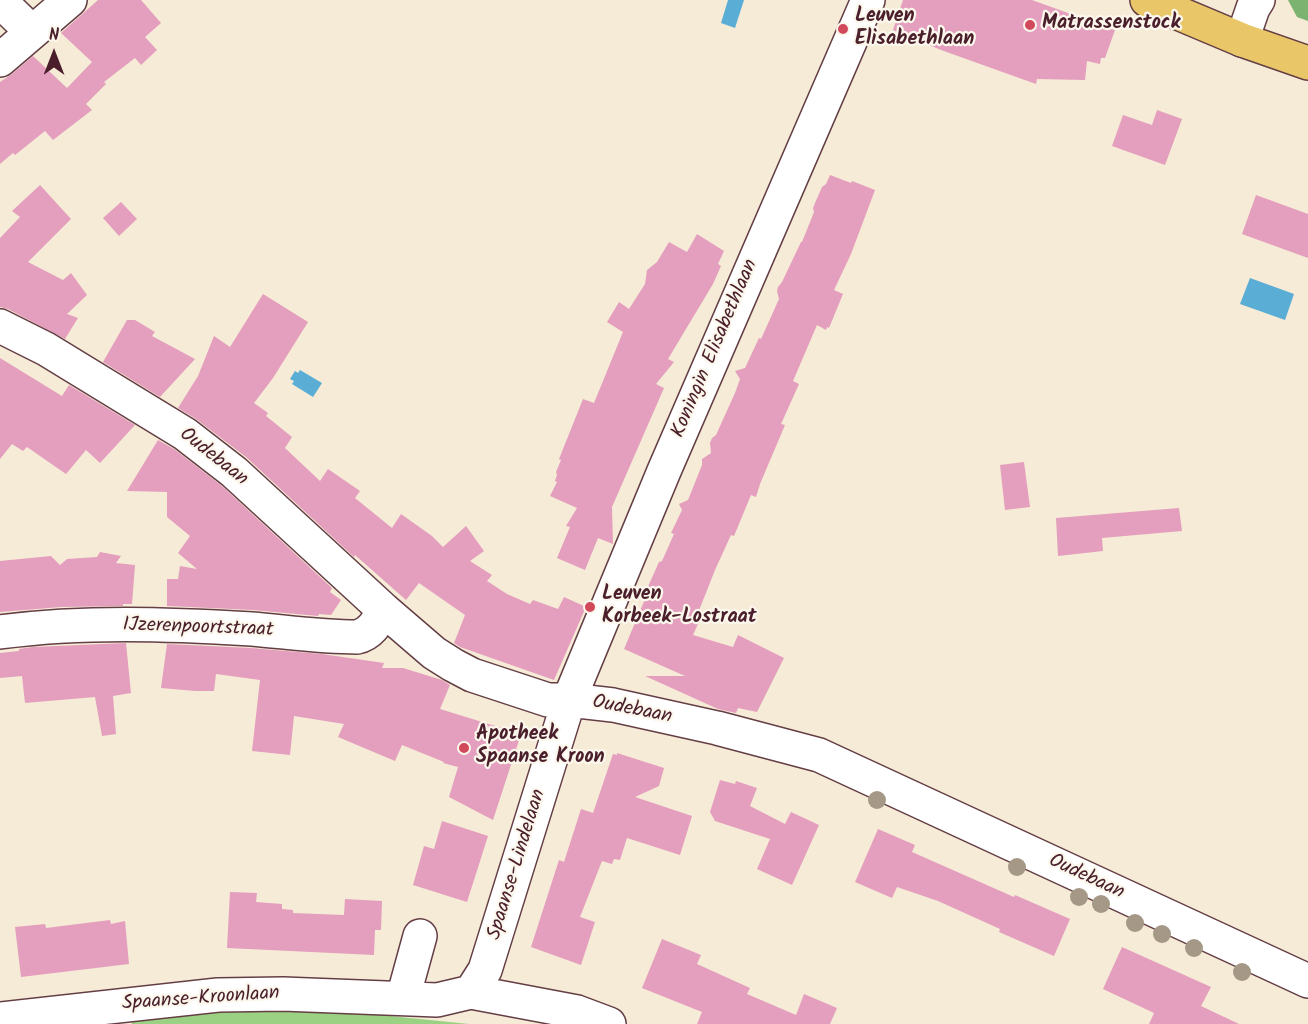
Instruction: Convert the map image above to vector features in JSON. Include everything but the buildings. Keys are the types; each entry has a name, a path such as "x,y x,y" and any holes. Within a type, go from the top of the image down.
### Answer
{"main road":[{"path":"1147,0 1242,40 1308,63"}],"street":[{"path":"0,60 70,0"},
{"name":"Koningin Elisabethlaan","path":"569,700 664,471 868,0"},
{"path":"1242,40 1258,0"},
{"path":"0,1 32,33"},
{"name":"Oudebaan","path":"11,332 46,350 185,434 234,472 434,653 472,675 548,700 613,705 819,754 1308,981"},
{"name":"IJzerenpoortstraat","path":"0,632 33,627 135,624 253,629 357,637 371,630 384,610"},
{"name":"Spaanse-Lindelaan","path":"471,992 485,970 569,700"},
{"path":"403,998 420,936"},
{"name":"Spaanse-Kroonlaan","path":"0,1019 218,995 283,994 437,1000 471,992 577,1012 609,1024"}],"green space":[{"path":"1288,0 1308,0 1308,21 1297,17"},
{"path":"302,1007 469,1024 132,1024 131,1019"}],"water":[{"path":"728,0 744,0 735,28 721,23"},
{"path":"1250,278 1294,294 1285,320 1240,304"},
{"path":"300,370 322,383 313,397 292,384 294,381 290,379 295,371 298,373"}],"place":[{"name":"Matrassenstock","path":"1030,25"},
{"name":"Leuven Elisabethlaan","path":"843,29"},
{"name":"Leuven Korbeek-Lostraat","path":"590,607"},
{"name":"Apotheek Spaanse Kroon","path":"464,748"}]}
